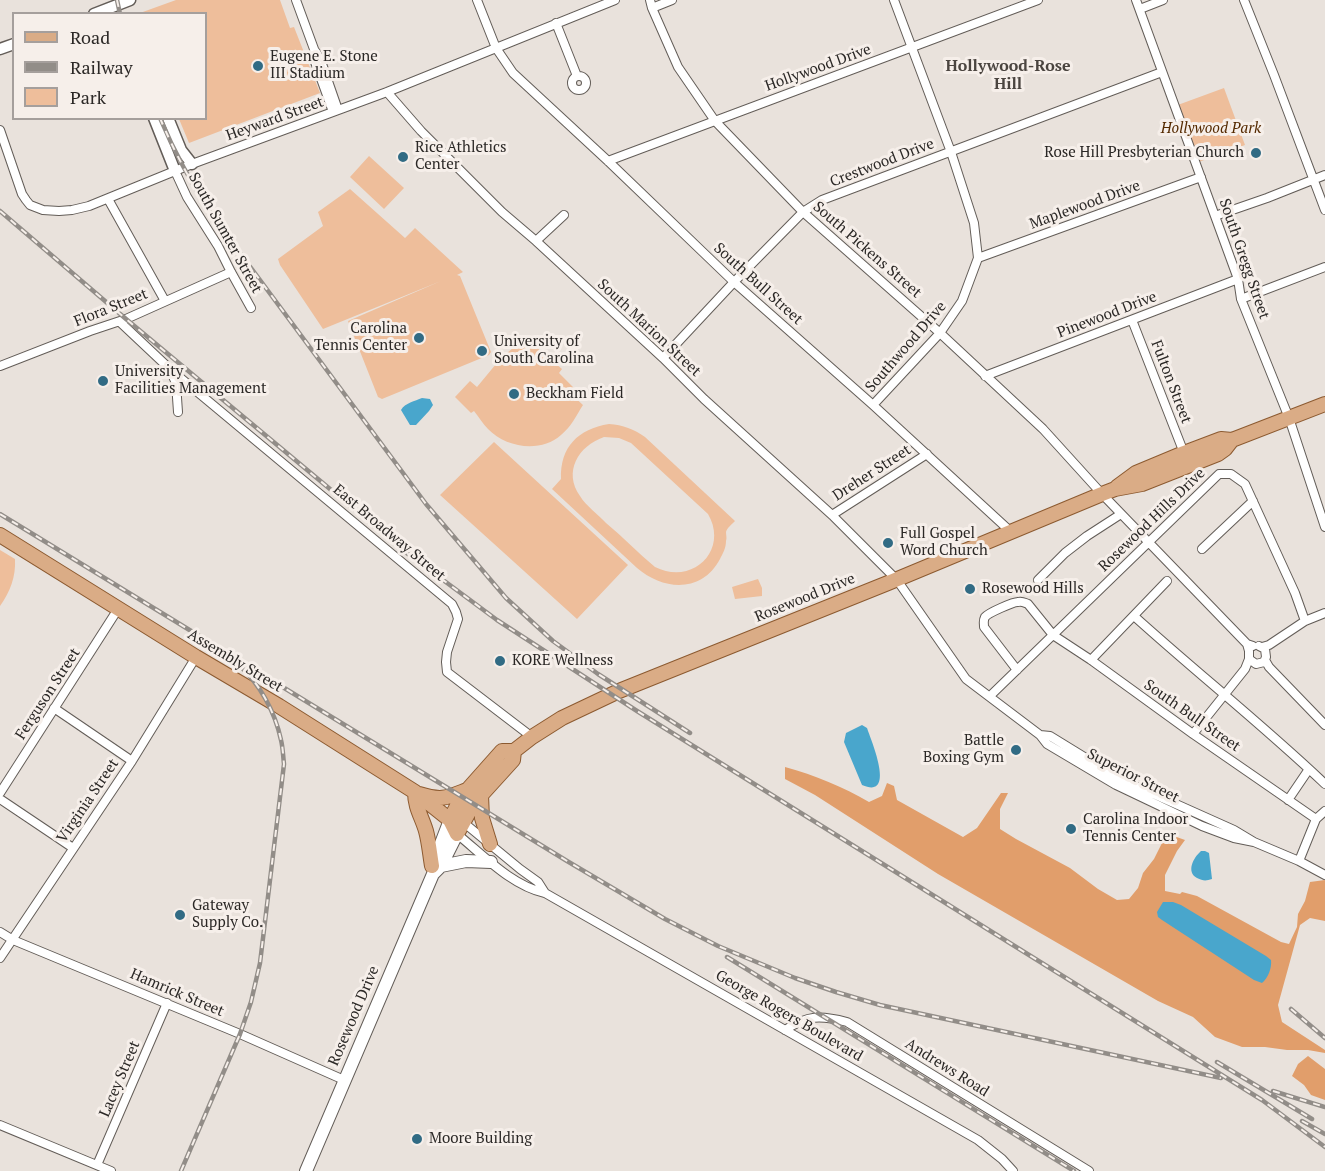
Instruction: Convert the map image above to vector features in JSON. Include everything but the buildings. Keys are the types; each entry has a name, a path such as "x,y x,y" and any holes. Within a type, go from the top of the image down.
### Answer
{"main road":[{"name":"Rosewood Drive","path":"1115,489 1136,472 1221,439 1232,440 1325,404"},
{"name":"Rosewood Drive","path":"457,826 462,796 502,751 514,751 562,718 619,691 897,580 1010,531 1115,489 1142,484 1218,454 1226,449 1232,440"},
{"name":"Assembly Street","path":"0,536 415,792 457,826"},
{"name":"Rosewood Drive","path":"306,1171 435,869 457,826 474,803 513,760 514,751"},
{"path":"468,789 444,798 433,798 415,792 415,805 425,827 435,869 466,861 491,862"},
{"path":"481,795 482,818 490,844"}],"street":[{"path":"296,0 314,49 315,62 335,111"},
{"name":"South Bull Street","path":"477,0 496,48 513,73 734,282 1010,531"},
{"name":"Heyward Street","path":"0,130 26,201 42,210 72,210 108,199 192,164 387,92 615,0"},
{"path":"651,4 672,0"},
{"name":"Southwood Drive","path":"873,405 940,333 962,301 978,258 974,223 951,152 894,0"},
{"name":"Hollywood Drive","path":"608,161 1038,0"},
{"path":"1138,4 1163,0"},
{"path":"1244,0 1325,210"},
{"name":"South Pickens Street","path":"651,4 678,67 715,121 803,212 940,333 1043,429 1102,494"},
{"name":"South Gregg Street","path":"1138,4 1238,279 1241,299 1288,418 1325,527"},
{"path":"100,12 119,6"},
{"path":"556,23 577,76"},
{"name":"Crestwood Drive","path":"663,358 803,212 822,201 1162,72"},
{"name":"South Marion Street","path":"387,92 421,131 502,212 832,515 897,580"},
{"path":"155,120 175,171"},
{"path":"169,120 179,146 192,164"},
{"name":"South Sumter Street","path":"175,171 187,197 218,246 251,308"},
{"path":"1215,216 1325,175"},
{"name":"Maplewood Drive","path":"978,258 1201,177"},
{"path":"108,199 165,301"},
{"path":"536,241 564,214"},
{"path":"1241,299 1325,267"},
{"name":"Flora Street","path":"0,366 90,331 120,322 231,272"},
{"name":"Pinewood Drive","path":"985,376 1238,279"},
{"name":"Fulton Street","path":"1132,320 1184,453"},
{"name":"East Broadway Street","path":"120,322 171,370 452,604 458,619 447,652 447,672 532,737"},
{"path":"171,370 176,383 178,412"},
{"name":"Dreher Street","path":"832,515 927,454"},
{"name":"Rosewood Hills Drive","path":"990,696 1219,474 1231,474 1245,484 1293,589 1305,621"},
{"path":"1102,494 1325,725"},
{"path":"1202,549 1253,501"},
{"path":"1038,580 1065,553 1121,514"},
{"name":"Superior Street","path":"897,580 966,679 1040,735 1047,744 1116,785 1205,827 1234,838 1254,842 1325,874"},
{"path":"1091,660 1167,582"},
{"path":"1017,670 984,627 988,614 1022,601 1028,603 1053,635"},
{"name":"Ferguson Street","path":"0,793 118,609"},
{"path":"1192,734 1258,655 1305,621 1325,613"},
{"path":"1134,616 1325,783"},
{"name":"South Bull Street","path":"1053,635 1316,819"},
{"name":"Virginia Street","path":"0,958 132,761 196,657"},
{"path":"54,708 132,761"},
{"path":"1288,800 1310,769"},
{"path":"0,799 73,848"},
{"path":"1299,861 1316,819 1325,811"},
{"name":"George Rogers Boulevard","path":"457,826 490,844 538,882 545,893"},
{"name":"George Rogers Boulevard","path":"457,826 491,862 517,882 533,891 545,893 978,1140 1013,1171"},
{"name":"Hamrick Street","path":"0,932 13,940 167,1003 344,1080"},
{"name":"Lacey Street","path":"98,1165 167,1003"},
{"name":"Andrews Road","path":"785,1030 800,1020 824,1017 846,1022 1089,1171"},
{"path":"0,1125 111,1171"}],"green space":[{"name":"Eugene E. Stone III Stadium","path":"176,0 280,0 290,28 294,27 320,93 189,143 179,120 207,120 207,12 143,12"},
{"name":"Hollywood Park","path":"1224,88 1245,145 1196,163 1175,106"},
{"path":"369,156 404,188 384,209 350,177"},
{"path":"350,189 405,238 415,228 463,272 457,275 460,276 491,352 489,355 382,399 378,397 348,321 441,281 323,329 278,259 323,226 318,212"},
{"name":"Beckham Field","path":"536,347 562,369 559,373 573,387 569,392 583,405 568,428 553,441 524,446 495,435 474,411 471,413 455,397 470,381 477,387 501,358 513,348"},
{"path":"619,425 645,437 735,521 727,531 720,559 703,578 682,585 670,584 648,576 552,489 561,479 564,458 573,441 598,426","holes":["604,437 619,438 631,443 708,514 713,527 714,540 704,561 694,568 682,572 669,572 655,567 580,496 573,478 573,469 580,453"]},
{"path":"494,442 628,565 577,619 440,495"},
{"path":"0,550 15,559 15,566 12,584 0,606"},
{"path":"758,579 762,588 762,596 735,599 732,587"}],"shaded area":[{"path":"785,767 828,782 869,802 882,796 887,783 894,786 897,800 963,837 977,828 1001,793 1008,793 1000,809 1000,829 1070,868 1117,900 1129,899 1138,888 1143,873 1154,859 1162,843 1171,835 1185,840 1165,875 1165,891 1197,896 1281,942 1289,944 1297,927 1298,914 1305,901 1310,882 1325,880 1325,921 1310,918 1300,925 1278,1005 1282,1022 1325,1050 1325,1053 1242,1047 1215,1037 1193,1017 1158,1001 938,874 815,795 785,779"},
{"path":"1308,1056 1325,1069 1325,1100 1311,1095 1304,1085 1292,1076 1298,1064"}],"water":[{"path":"422,398 430,399 433,405 416,425 410,425 401,410"},
{"path":"862,725 867,728 879,767 878,784 872,787 862,785 844,742 846,733"},
{"path":"1201,851 1209,853 1212,879 1201,880 1192,872 1193,861"},
{"path":"1163,902 1181,905 1266,956 1271,963 1266,978 1262,983 1254,980 1162,920 1158,917 1157,912"}],"railway":[{"path":"117,0 120,12"},
{"path":"161,120 185,170 214,218 426,504 506,598 553,641 598,674 690,733"},
{"path":"0,211 408,554 497,620 637,711 1262,1100 1325,1147"},
{"path":"0,514 567,861 665,919 718,946 795,978 880,1005 1221,1078"},
{"path":"181,1171 240,1034 251,1002 260,963 284,764 281,740 271,709 254,681 239,665"},
{"path":"727,957 1074,1171"},
{"path":"1291,1009 1325,1038"},
{"path":"1217,1062 1312,1119"},
{"path":"1273,1091 1325,1107"},
{"path":"1302,1121 1325,1134"}],"place":[{"name":"Eugene E. Stone III Stadium","path":"258,66"},
{"name":"Rose Hill Presbyterian Church","path":"1256,153"},
{"name":"Rice Athletics Center","path":"403,157"},
{"name":"Carolina Tennis Center","path":"419,338"},
{"name":"University of South Carolina","path":"482,351"},
{"name":"University Facilities Management","path":"103,381"},
{"name":"Beckham Field","path":"514,394"},
{"name":"Full Gospel Word Church","path":"888,543"},
{"name":"Rosewood Hills","path":"970,589"},
{"name":"KORE Wellness","path":"500,661"},
{"name":"Battle Boxing Gym","path":"1016,750"},
{"name":"Carolina Indoor Tennis Center","path":"1071,829"},
{"name":"Gateway Supply Co.","path":"180,915"},
{"name":"Moore Building","path":"417,1139"}],"district":[{"name":"Hollywood-Rose Hill","path":"1008,75"}]}
